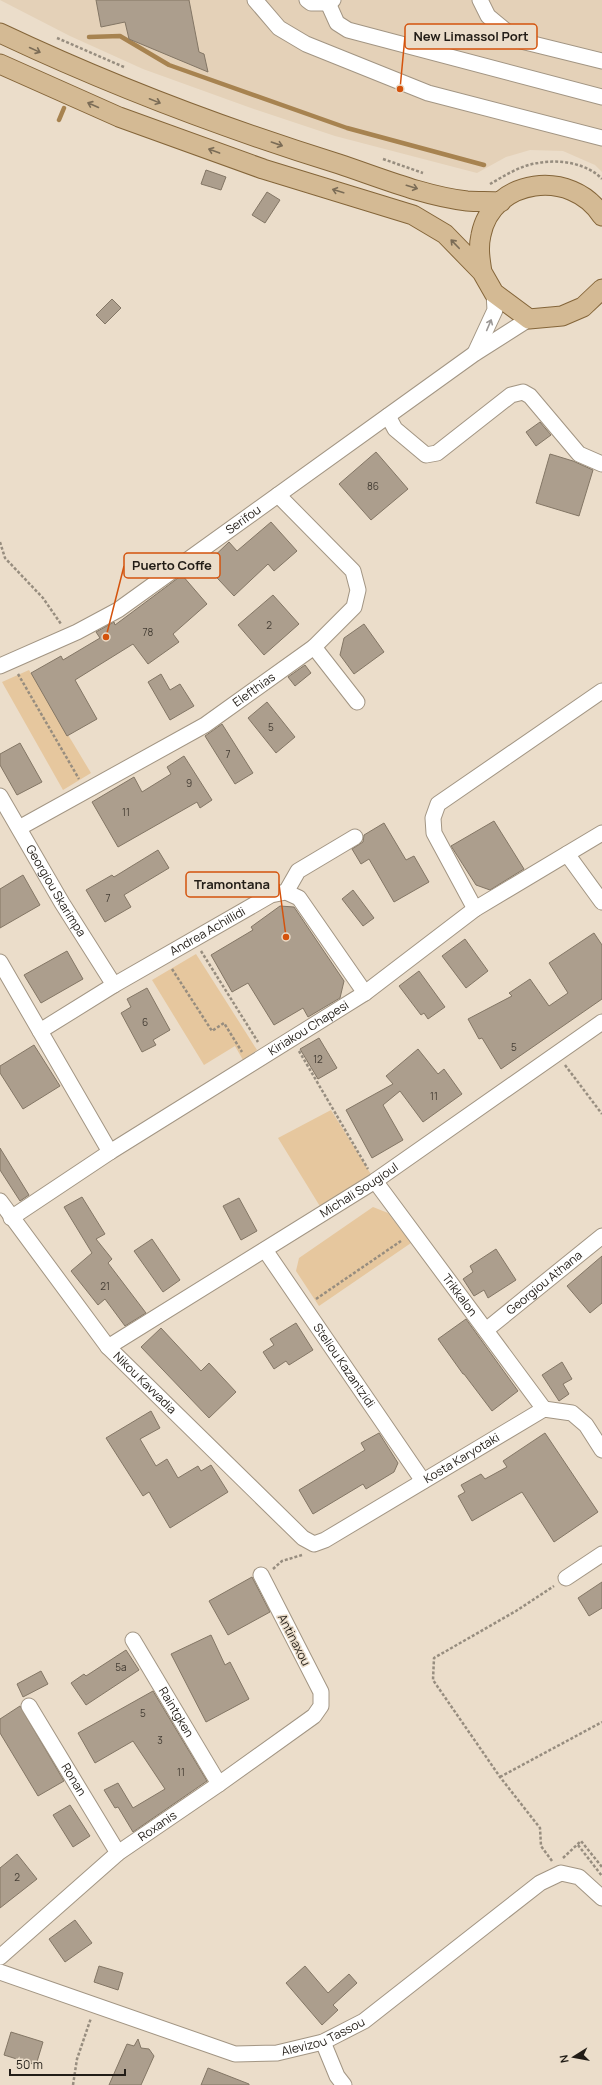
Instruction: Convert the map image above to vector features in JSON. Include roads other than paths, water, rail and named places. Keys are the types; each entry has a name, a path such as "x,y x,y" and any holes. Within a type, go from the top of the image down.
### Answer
{"main road":[{"path":"0,33 71,67 161,104 308,155 433,194 465,200 501,202"},
{"path":"0,64 119,117 264,169 413,215 445,234 482,272 494,293 529,319 562,316 583,307 601,289"},
{"path":"482,272 479,253 481,234 488,216 501,202 516,191 528,187 554,185 572,190 588,200 602,216"}],"street":[{"path":"255,0 279,28 306,44 428,93 602,138"},
{"path":"307,0 311,3 330,2 338,22 348,30 602,97"},
{"path":"480,0 488,16 517,40 602,61"},
{"name":"Serifou","path":"474,354 494,310 494,293"},
{"name":"Serifou","path":"5,664 69,636 118,610 474,354 529,319"},
{"path":"388,416 396,429 426,455 436,453 512,395 523,392 530,396 579,454 602,464"},
{"name":"Elefthias","path":"19,828 205,725 314,647 354,607 358,590 353,571 278,495"},
{"path":"314,647 357,702"},
{"path":"475,909 434,833 433,818 438,804 602,691"},
{"name":"Georgiou Skarimpa","path":"0,796 62,903 114,985"},
{"name":"Kiriakou Chapesi","path":"11,1218 110,1152 365,993 475,909 602,832"},
{"path":"355,837 298,872 286,892 299,898 365,993"},
{"path":"567,854 602,902"},
{"name":"Andrea Achillidi","path":"40,1031 114,985 271,895 286,892"},
{"path":"0,962 110,1152"},
{"name":"Michali Sougioul","path":"108,1347 375,1181 602,1022"},
{"name":"Trikkalon","path":"375,1181 544,1409"},
{"name":"Nikou Kavvadia","path":"0,1201 11,1218 108,1347 303,1538 314,1544"},
{"name":"Georgiou Athana","path":"486,1330 602,1236"},
{"name":"Steliou Kazantzidi","path":"265,1250 423,1481"},
{"path":"544,1409 572,1414 586,1425 602,1450"},
{"name":"Kosta Karyotaki","path":"314,1544 325,1540 544,1409"},
{"path":"566,1578 602,1554"},
{"name":"Antinaxou","path":"260,1575 320,1692 321,1706"},
{"name":"Raintgken","path":"133,1640 219,1784"},
{"name":"Ronan","path":"29,1706 118,1852"},
{"name":"Roxanis","path":"0,1956 118,1852 219,1784 314,1716 321,1706"},
{"name":"Alevizou Tassou","path":"0,1972 235,2054 276,2053 323,2042 364,2021 558,1869 579,1877 599,1890"},
{"path":"323,2042 337,2076 344,2085"}],"waterway":[{"path":"89,37 120,36 169,65 347,128 484,165"},
{"path":"59,120 64,108"}],"place":[{"name":"New Limassol Port","path":"400,89"},
{"name":"Puerto Coffe","path":"106,637"},
{"name":"Tramontana","path":"286,937"}]}
